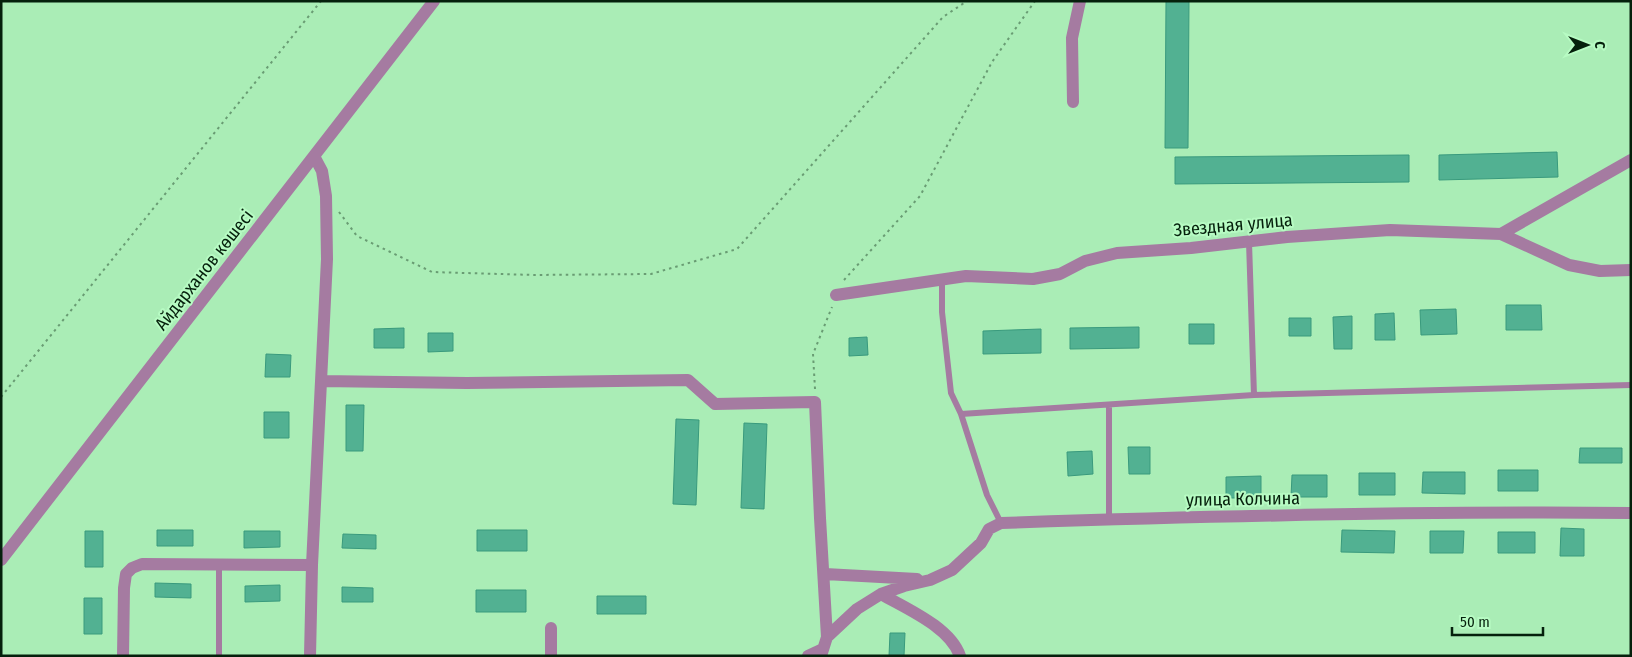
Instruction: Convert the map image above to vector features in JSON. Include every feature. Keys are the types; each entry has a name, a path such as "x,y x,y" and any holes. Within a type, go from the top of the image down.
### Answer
{"street":[{"name":"Айдарханов көшесі","path":"1,560 434,1"},
{"path":"1073,102 1072,38 1080,1"},
{"path":"310,656 312,565 327,259 326,196 322,171 314,156"},
{"path":"1501,234 1631,160"},
{"name":"Звездная улица","path":"836,295 966,276 1033,279 1060,274 1085,261 1117,253 1390,230 1501,234 1569,265 1600,271 1631,270"},
{"path":"321,381 467,383 688,380 716,404 816,402 824,574 824,647"},
{"name":"улица Колчина","path":"1001,523 1388,513 1631,513"},
{"path":"808,656 824,647 856,609 881,594 930,580 952,570 981,543 989,529 1001,523"},
{"path":"123,656 124,588 126,574 132,568 142,564 312,565"},
{"path":"824,574 930,580"},
{"path":"881,594 915,613 946,634 960,656"},
{"path":"551,628 551,656"}],"lane":[{"path":"1249,242 1254,395"},
{"path":"942,279 942,312 951,393 961,414 987,495 1001,523"},
{"path":"961,414 1254,395 1631,385"},
{"path":"1109,405 1109,519"},
{"path":"219,565 219,656"}],"path":[{"path":"1,397 321,1"},
{"path":"326,196 357,236 432,272 651,274 737,249 943,17 967,1"},
{"path":"816,402 813,354 840,284 920,196 992,62 1035,1"}],"building":[{"path":"1166,1 1189,1 1188,148 1165,148"},
{"path":"1557,152 1558,177 1439,180 1439,155"},
{"path":"1409,155 1409,182 1175,184 1175,157"},
{"path":"1506,305 1541,305 1542,330 1506,330"},
{"path":"1456,309 1457,334 1421,335 1420,310"},
{"path":"1394,313 1395,340 1375,340 1375,314"},
{"path":"1352,316 1352,349 1334,349 1333,317"},
{"path":"1289,318 1311,318 1311,336 1289,336"},
{"path":"1189,324 1214,324 1214,344 1189,344"},
{"path":"1139,327 1139,348 1070,349 1070,328"},
{"path":"404,328 404,348 374,348 374,329"},
{"path":"1041,329 1041,353 983,354 983,331"},
{"path":"428,333 453,333 453,351 428,352"},
{"path":"867,337 868,355 849,356 849,338"},
{"path":"266,354 291,355 290,377 265,377"},
{"path":"346,405 364,405 363,451 346,451"},
{"path":"264,412 289,412 289,438 264,438"},
{"path":"676,419 699,420 696,505 673,504"},
{"path":"744,423 767,424 764,509 741,508"},
{"path":"1128,447 1150,447 1150,474 1129,474"},
{"path":"1580,448 1622,448 1622,463 1579,463"},
{"path":"1092,451 1093,474 1068,476 1067,452"},
{"path":"1498,470 1538,470 1538,491 1498,491"},
{"path":"1423,472 1465,472 1465,494 1422,493"},
{"path":"1359,473 1395,473 1395,495 1359,495"},
{"path":"1292,475 1327,475 1327,497 1291,497"},
{"path":"1261,476 1261,498 1226,498 1226,477"},
{"path":"1561,528 1584,529 1584,556 1560,556"},
{"path":"157,530 193,530 193,546 157,546"},
{"path":"477,530 527,530 527,551 477,551"},
{"path":"1342,530 1395,531 1394,553 1341,552"},
{"path":"85,531 103,531 103,567 85,567"},
{"path":"244,531 280,531 280,547 244,548"},
{"path":"1430,531 1464,531 1463,553 1430,553"},
{"path":"1498,532 1535,532 1535,553 1498,553"},
{"path":"343,534 376,535 376,549 342,548"},
{"path":"155,583 191,584 191,598 155,597"},
{"path":"280,585 280,601 245,602 245,586"},
{"path":"342,587 373,588 373,602 342,602"},
{"path":"476,590 526,590 526,612 476,612"},
{"path":"597,596 646,596 646,614 597,614"},
{"path":"84,598 102,598 102,634 84,634"},
{"path":"890,633 905,633 904,656 889,656"}]}
